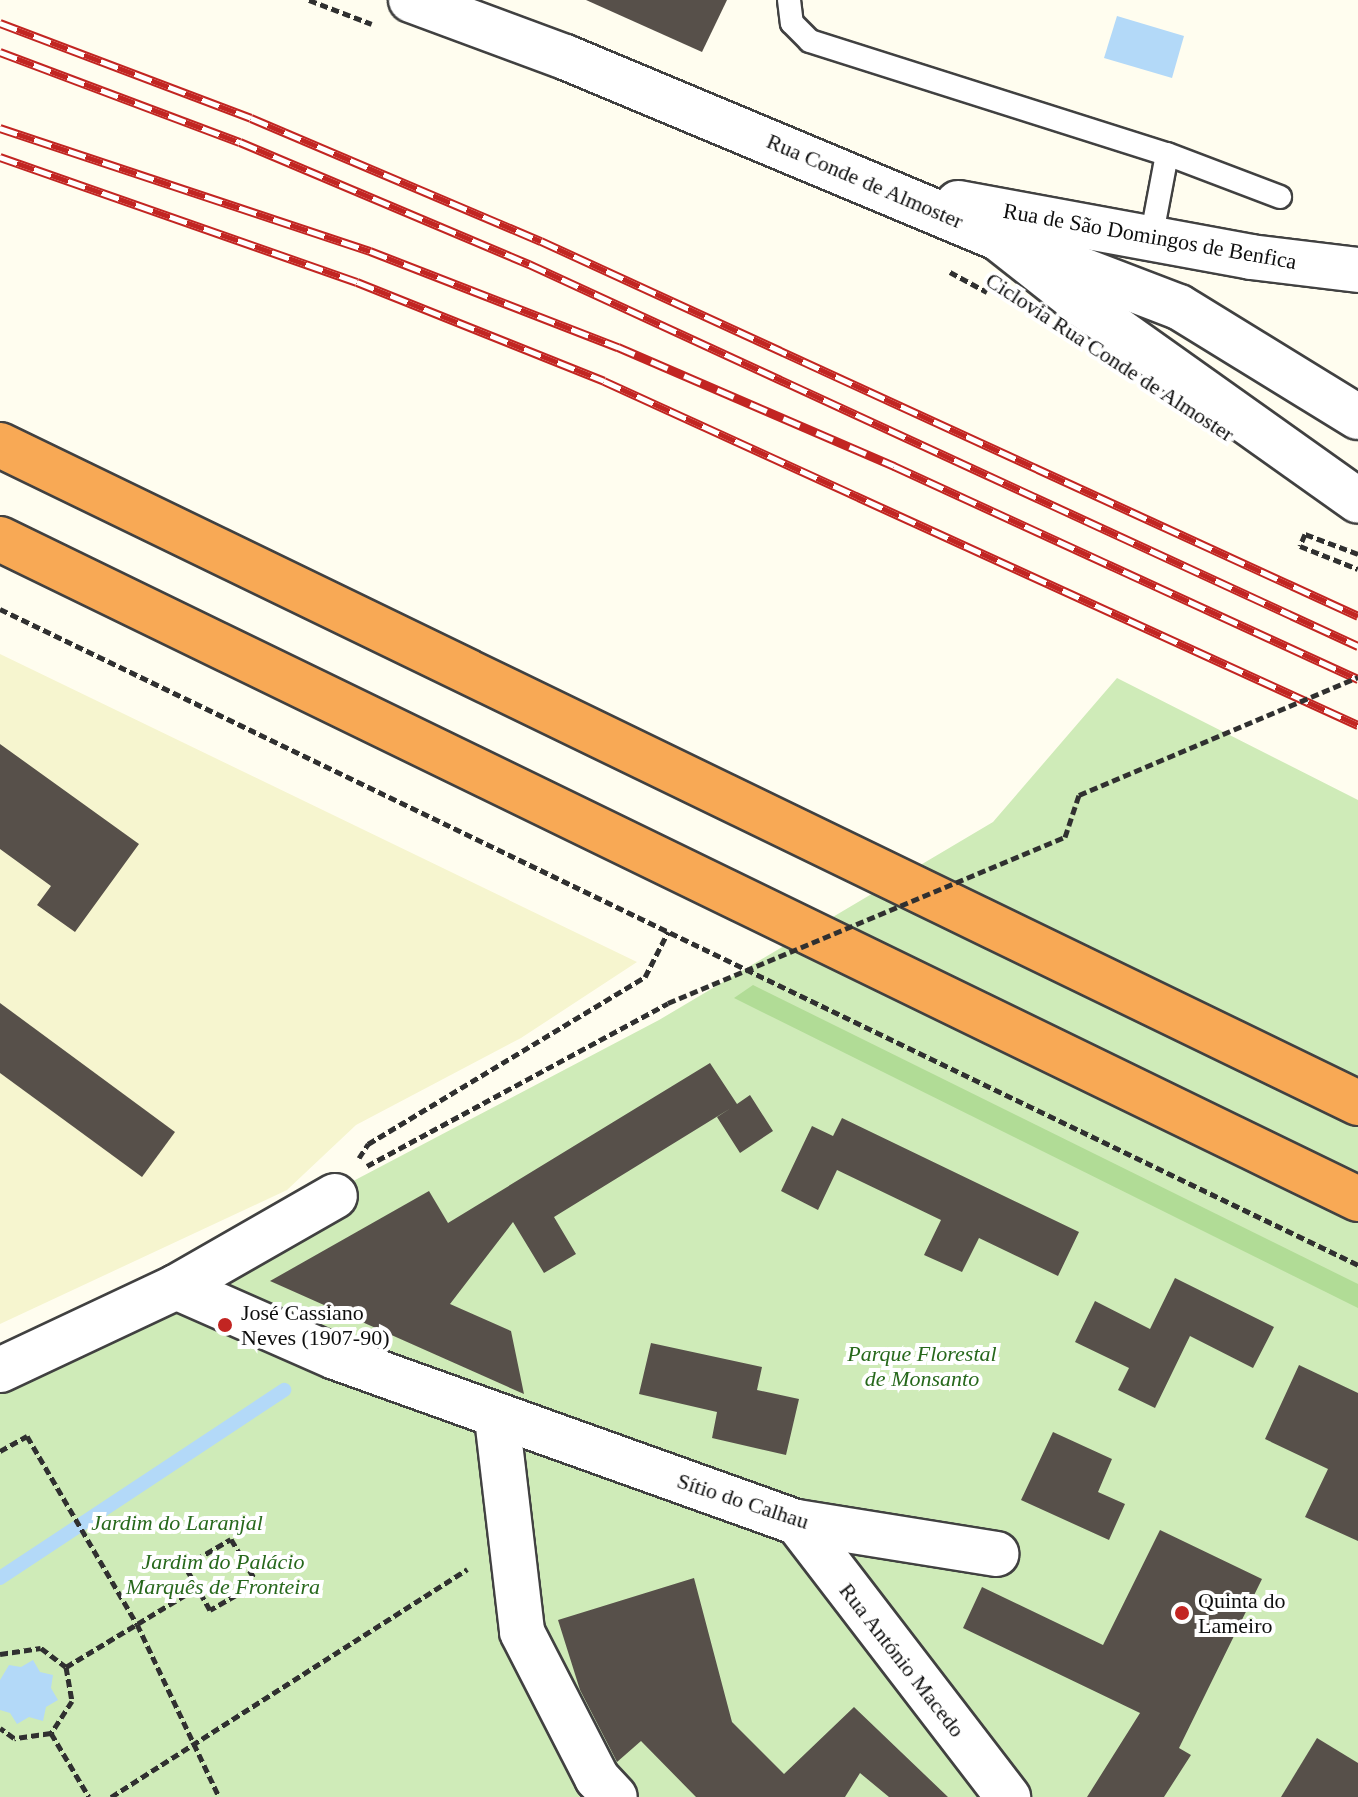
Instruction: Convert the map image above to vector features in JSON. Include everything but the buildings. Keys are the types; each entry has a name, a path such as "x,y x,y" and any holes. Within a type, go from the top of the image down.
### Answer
{"highway":[{"path":"0,445 1358,1103"},
{"path":"0,539 1358,1199"}],"street":[{"name":"Rua Conde de Almoster","path":"399,15 895,191 998,238 1273,442 1358,501"},
{"name":"Rua de São Domingos de Benfica","path":"895,191 1151,239 1358,270"},
{"path":"998,238 1179,307 1358,417"},
{"name":"Rua Conde de Almoster","path":"1273,442 1358,465"},
{"path":"0,1370 176,1287 335,1196"},
{"name":"Sítio do Calhau","path":"176,1287 335,1357 497,1418 797,1522 996,1554"},
{"path":"497,1418 522,1632 597,1778 615,1797"},
{"name":"Rua António Macedo","path":"797,1522 1008,1797"}],"lane":[{"path":"789,0 792,23 810,41 1167,154 1280,197"},
{"path":"1151,239 1167,154"}],"path":[{"path":"309,0 399,15"},
{"name":"Ciclovia Rua Conde de Almoster","path":"936,265 991,295"},
{"path":"1358,554 1305,534 1300,546 1358,569"},
{"path":"0,609 1358,1265"},
{"path":"335,1196 369,1164 668,1003 1065,837 1079,795 1358,677"},
{"path":"335,1196 368,1144 645,977 668,932"},
{"path":"0,1451 27,1436 137,1624 219,1797"},
{"path":"231,1539 257,1583 210,1610 197,1588 185,1566 231,1539"},
{"path":"111,1797 488,1555 514,1544"},
{"path":"66,1667 197,1588"},
{"path":"0,1652 41,1648 66,1667 72,1701 51,1733 14,1738 0,1728"},
{"path":"51,1733 89,1797"}],"green space":[{"path":"0,654 637,962 521,1038 356,1125 287,1190 0,1324"},
{"name":"Parque Florestal de Monsanto","path":"1117,678 1358,800 1358,1797 0,1797 0,1360 222,1250 659,1020 993,822"},
{"path":"753,985 1358,1284 1358,1308 734,998"}],"water":[{"path":"1117,16 1184,36 1172,78 1104,58"},
{"path":"33,1660 40,1672 53,1675 51,1688 58,1700 46,1707 43,1721 29,1717 17,1724 10,1713 0,1710 0,1680 9,1665 21,1667"}],"waterway":[{"path":"0,1578 284,1390"}],"railway":[{"path":"0,23 251,118 541,241 1358,616"},
{"path":"0,52 240,142 529,264 1358,646"},
{"path":"0,128 370,251 618,347 894,466 1358,679"},
{"path":"0,157 357,282 604,381 1358,725"}],"place":[{"name":"José Cassiano Neves (1907-90)","path":"225,1325"},
{"name":"Quinta do Lameiro","path":"1182,1613"}],"park label":[{"name":"Jardim do Laranjal","path":"177,1523"},
{"name":"Jardim do Palácio Marquês de Fronteira","path":"223,1574"}]}
